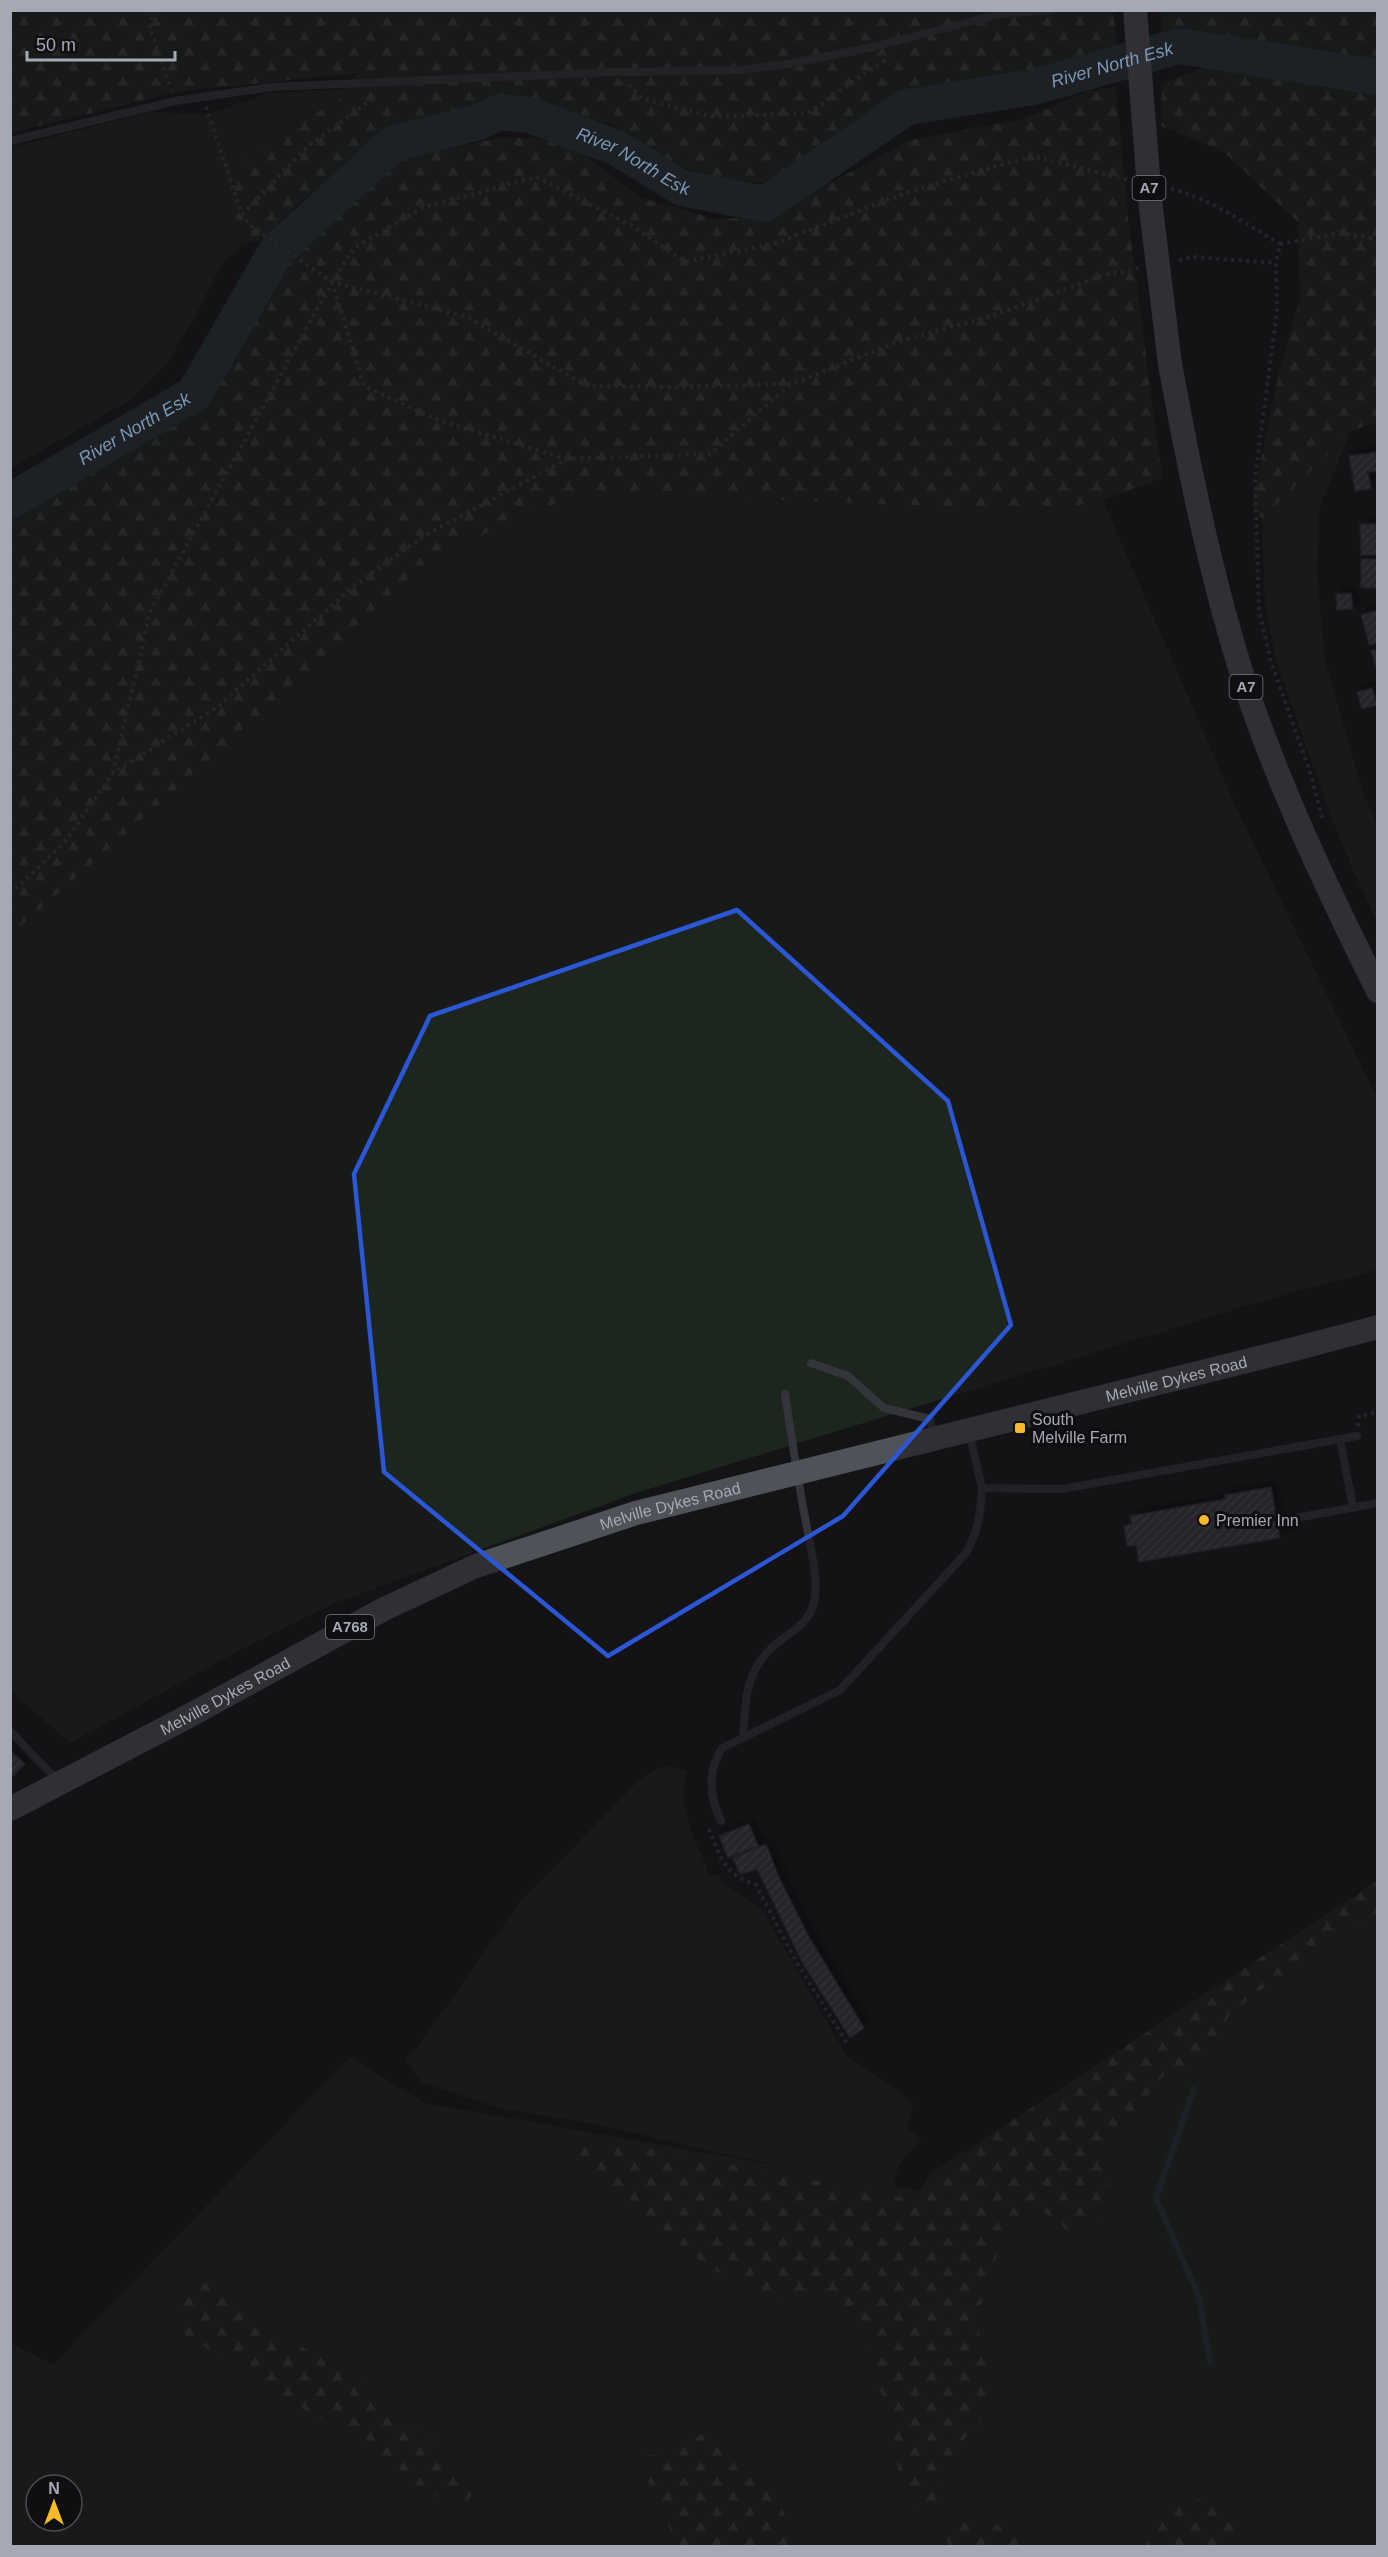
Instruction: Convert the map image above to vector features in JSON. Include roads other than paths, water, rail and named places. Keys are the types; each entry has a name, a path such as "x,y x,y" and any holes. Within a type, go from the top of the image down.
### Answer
{"main road":[{"name":"A7","path":"1135,10 1150,200 1170,364 1187,454 1230,632 1247,688 1305,842 1377,991"},
{"name":"Melville Dykes Road","path":"10,1809 185,1718 384,1609 476,1566 636,1513 1377,1327"}],"lane":[{"path":"10,141 175,101 271,87 615,72 740,70 788,64 873,47 1000,14 1051,10"},
{"path":"811,1363 848,1376 884,1408 930,1419 934,1439"},
{"path":"743,1737 746,1690 755,1670 766,1654 782,1639 802,1626 814,1602 814,1579 785,1394"},
{"path":"721,1821 712,1802 711,1784 715,1760 722,1748 840,1690 966,1553 976,1536 981,1514 982,1488 968,1431"},
{"path":"982,1488 1062,1489 1357,1436"},
{"path":"1340,1439 1353,1507"},
{"path":"1296,1518 1377,1503"},
{"path":"10,1731 59,1783"}],"waterway":[{"name":"River North Esk","path":"10,501 194,394 277,250 393,144 479,122 499,112 529,115 615,147 682,188 765,204 907,107 1034,87 1179,46 1378,77"},
{"path":"1194,2089 1156,2198 1199,2297 1210,2362"}],"place":[{"name":"South Melville Farm","path":"1020,1428"},
{"name":"Premier Inn","path":"1204,1520"}]}
